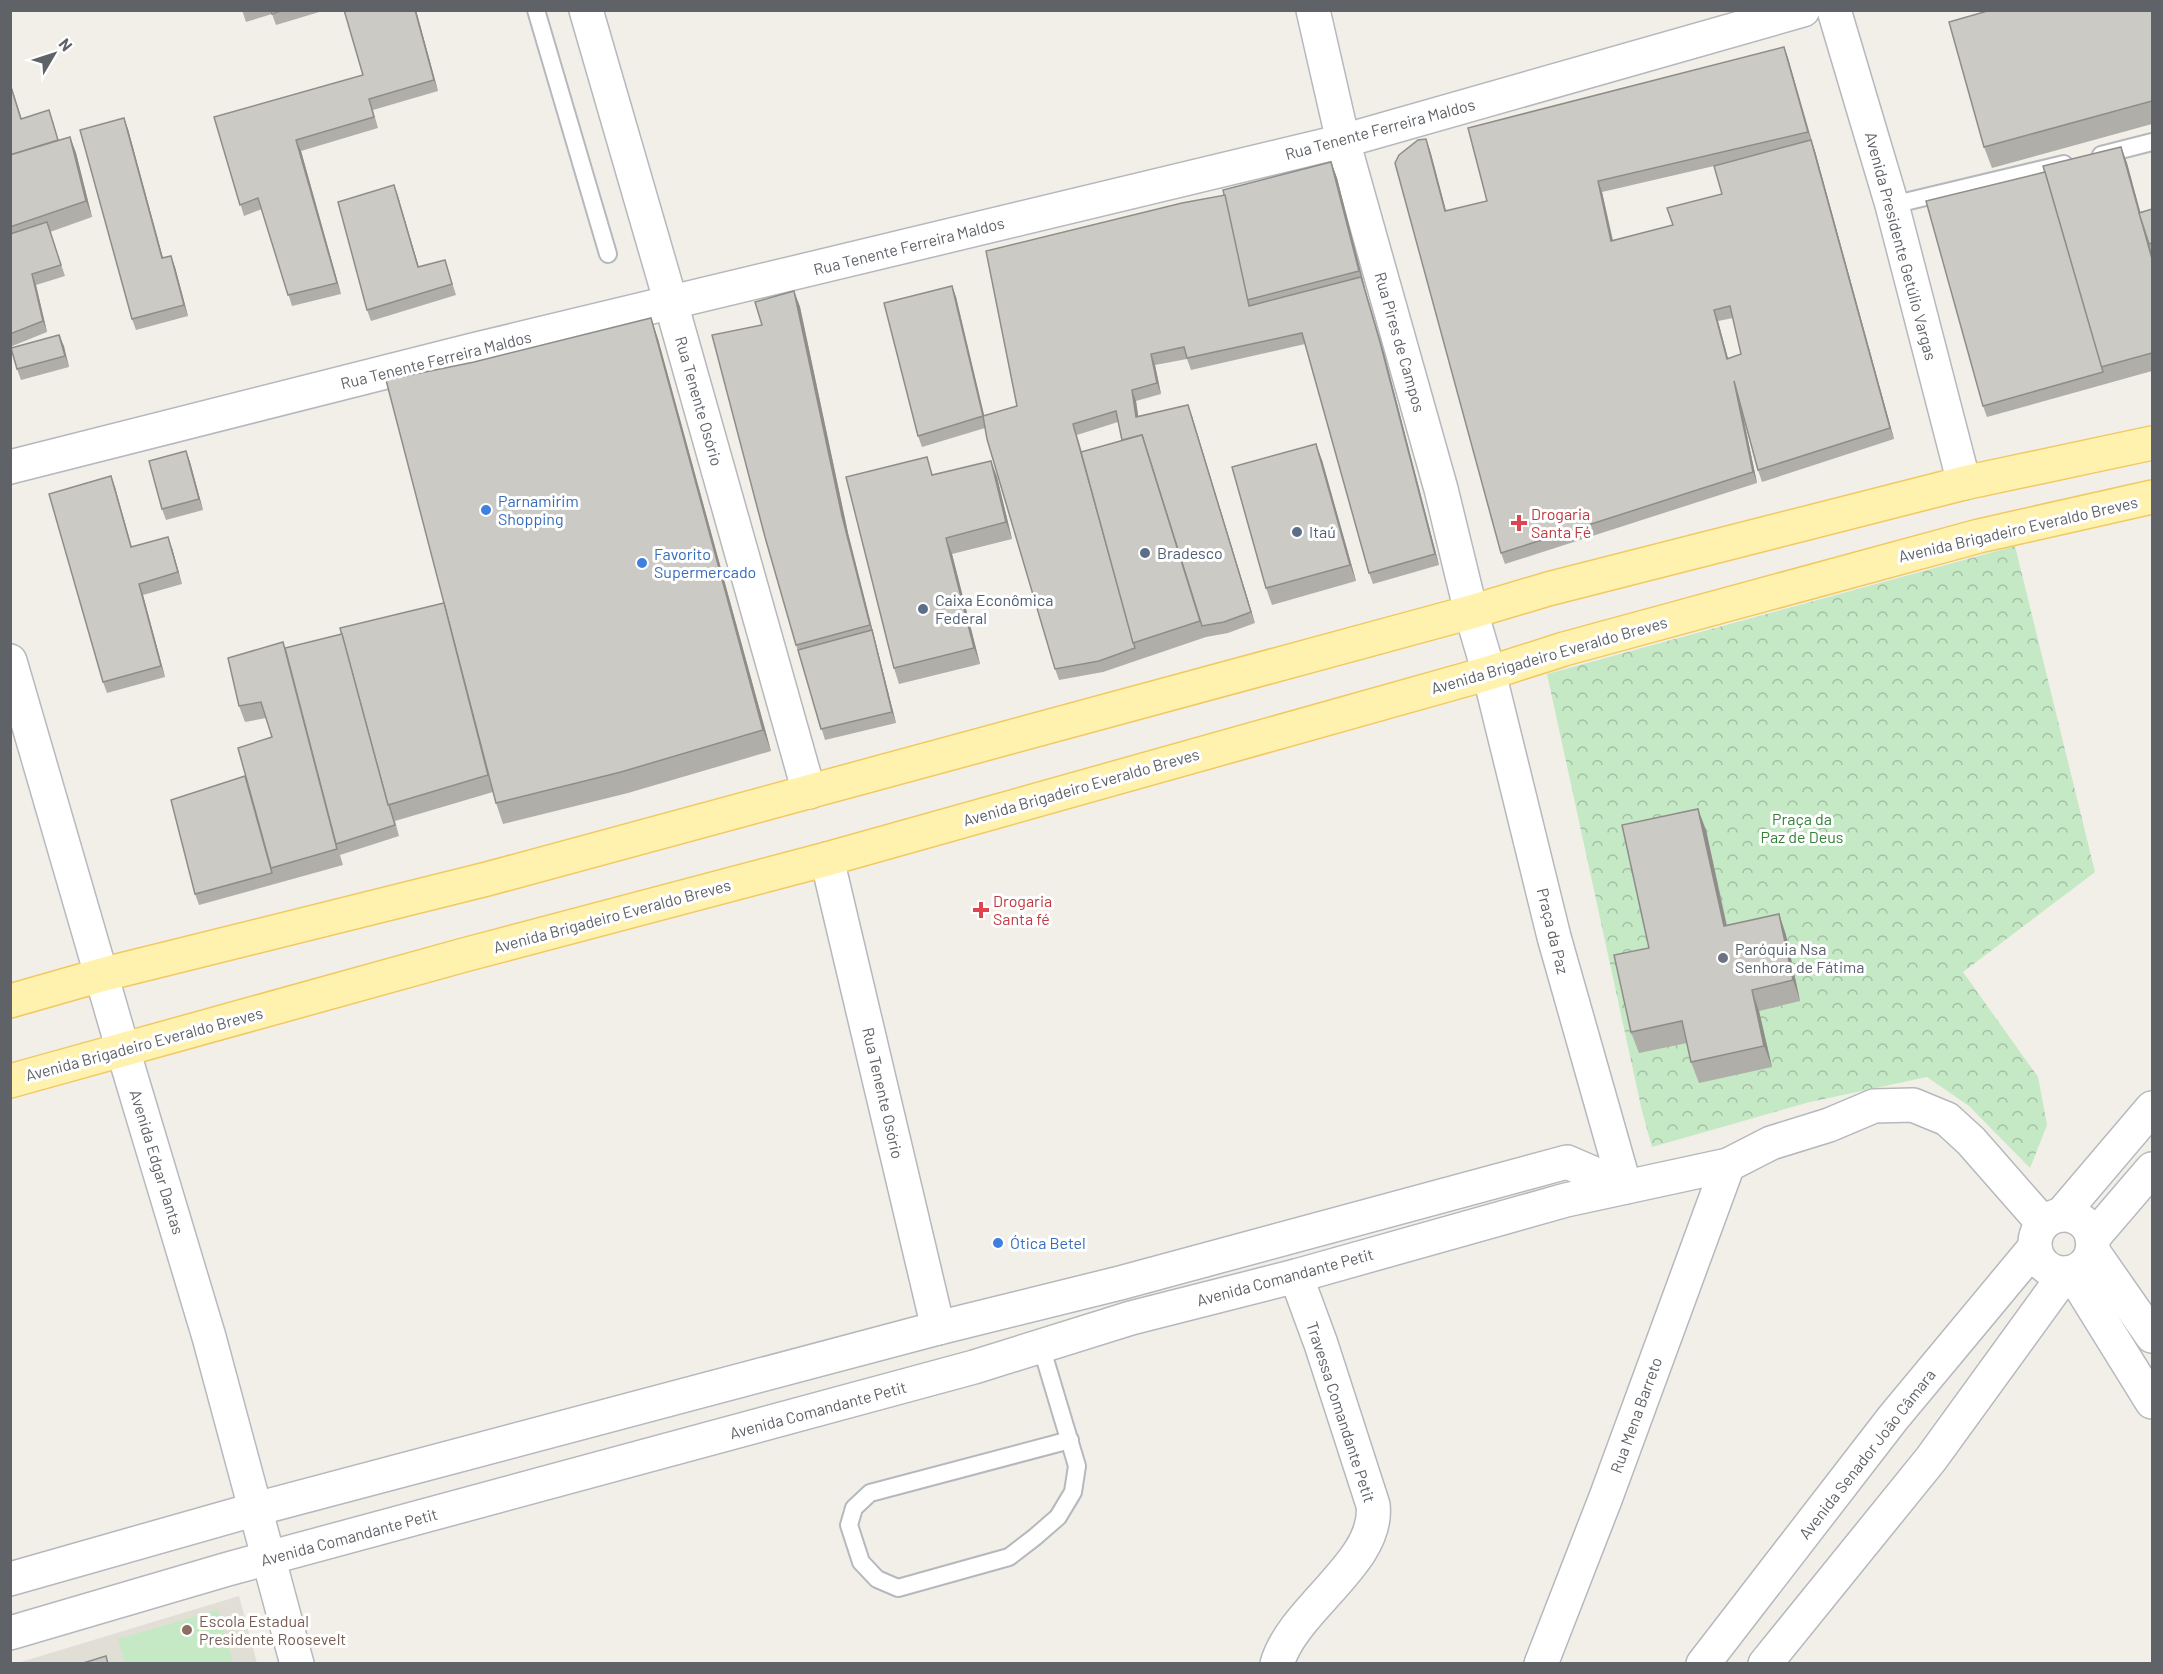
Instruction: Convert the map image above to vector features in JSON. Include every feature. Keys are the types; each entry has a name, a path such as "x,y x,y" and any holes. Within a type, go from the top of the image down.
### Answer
{"main road":[{"path":"10,1001 101,975 487,879 1471,612 1548,589 1964,483 2152,443"},
{"name":"Avenida Brigadeiro Everaldo Breves","path":"10,1081 827,858 1489,673 1564,649 1979,536 2152,497"}],"street":[{"name":"Rua Tenente Osório","path":"586,10 809,792"},
{"name":"Rua Pires de Campos","path":"1313,10 1343,141 1407,364 1489,673"},
{"name":"Rua Tenente Ferreira Maldos","path":"10,467 473,350 1343,141 1803,10"},
{"name":"Avenida Presidente Getúlio Vargas","path":"1833,10 1892,206 1964,483"},
{"name":"Avenida Edgar Dantas","path":"10,661 123,1050 210,1337 297,1664"},
{"name":"Praça da Paz","path":"1489,673 1554,937 1625,1187"},
{"name":"Rua Tenente Osório","path":"827,858 938,1328"},
{"name":"Avenida Comandante Petit","path":"10,1633 270,1558 974,1367 1131,1318 1296,1276 1566,1200 1728,1165 1771,1143 1829,1125 1874,1106 1913,1105 1947,1119 1971,1141 2046,1228"},
{"name":"Avenida Senador João Câmara","path":"1703,1664 1893,1418 2046,1228 2152,1108"},
{"path":"10,1579 256,1509 938,1328 1120,1283 1567,1162 1625,1187"},
{"name":"Rua Mena Barreto","path":"1541,1664 1606,1497 1728,1165"},
{"path":"1765,1664 1931,1459 2080,1259 2152,1169"},
{"path":"2080,1259 2057,1273 2042,1263 2046,1228 2072,1217 2088,1230 2080,1259 2152,1402"},
{"path":"2080,1259 2152,1336"},
{"name":"Travessa Comandante Petit","path":"1277,1664 1289,1637 1343,1575 1358,1553 1369,1535 1374,1518 1373,1505 1296,1276"},
{"path":"1120,1283 1131,1318"}],"lane":[{"path":"536,10 608,254"},
{"path":"1892,206 2152,142"},
{"path":"1041,1346 1070,1440 1077,1466 1073,1492 1058,1516 1009,1557 898,1588 877,1579 861,1562 849,1525 854,1508 870,1493 1070,1440"}],"shaded area":[{"name":"Escola Estadual Presidente Roosevelt","path":"239,1596 257,1663 14,1664"}],"green space":[{"name":"Praça da Paz de Deus","path":"2015,546 2095,872 1963,972 2038,1077 2047,1125 2030,1168 1969,1106 1927,1077 1810,1102 1652,1147 1642,1111 1547,674"},
{"path":"218,1610 233,1663 125,1663 118,1639"}],"building":[{"path":"271,10 283,10 272,14"},
{"path":"344,10 415,10 434,80 369,99 374,117 296,140 337,283 288,295 258,198 240,205 214,117 363,75"},
{"path":"1991,10 2152,10 2152,101 1984,147 1949,22"},
{"path":"1784,47 1808,132 1598,181 1611,241 1673,225 1667,208 1722,194 1714,166 1811,140 1890,428 1758,470 1734,381 1753,472 1501,553 1395,163 1399,155 1418,140 1426,139 1445,211 1487,201 1468,128","holes":["1730,306 1741,354 1727,359 1714,310"]},
{"path":"10,84 21,119 49,110 58,140 10,155"},
{"path":"124,118 162,258 171,256 184,305 132,319 80,130"},
{"path":"70,137 86,201 10,227 10,155"},
{"path":"2121,147 2152,259 2152,353 2101,367 2043,166"},
{"path":"1331,162 1359,271 1247,300 1223,190"},
{"path":"2045,172 2103,372 1983,406 1926,201"},
{"path":"394,185 418,267 445,260 452,284 367,310 338,202"},
{"path":"1225,195 1249,306 1361,277 1435,554 1369,573 1302,333 1187,358 1184,347 1151,354 1157,383 1132,390 1136,417 1188,405 1251,612 1224,622 1202,626 1142,435 1122,440 1116,411 1073,424 1135,648 1099,661 1055,669 987,439 983,416 1017,406 986,251 1182,203"},
{"path":"2152,209 2152,243 2149,244 2139,213"},
{"path":"47,222 61,265 32,274 43,321 10,334 10,234"},
{"path":"952,286 983,416 918,436 884,303"},
{"path":"794,291 842,516 870,625 796,645 712,335 762,325 755,302"},
{"path":"651,318 763,730 621,772 496,803 386,380 474,362"},
{"path":"59,335 65,356 17,369 11,348"},
{"name":"Bradesco","path":"1142,435 1200,621 1133,643 1081,452"},
{"name":"Itaú","path":"1316,444 1350,565 1266,588 1232,467"},
{"path":"186,451 199,499 162,509 149,461"},
{"name":"Caixa Econômica Federal","path":"927,457 932,475 991,461 1006,522 946,538 974,648 894,668 846,477"},
{"path":"111,476 131,547 168,537 178,572 139,584 161,666 103,682 49,494"},
{"path":"444,603 488,775 388,805 340,628"},
{"path":"872,630 892,712 821,729 798,650"},
{"path":"342,634 395,825 336,844 285,648"},
{"path":"283,642 337,849 271,868 238,748 272,737 261,702 239,706 228,658"},
{"path":"245,776 272,873 195,894 171,800"},
{"name":"Paróquia Nsa Senhora de Fátima","path":"1698,809 1724,926 1779,914 1793,980 1752,990 1764,1046 1691,1062 1682,1021 1631,1032 1614,955 1649,948 1622,825"},
{"path":"106,1656 108,1664 80,1664"}],"place":[{"name":"Parnamirim Shopping","path":"486,510"},
{"name":"Drogaria Santa Fé","path":"1519,523"},
{"name":"Itaú","path":"1297,532"},
{"name":"Bradesco","path":"1145,553"},
{"name":"Favorito Supermercado","path":"642,563"},
{"name":"Caixa Econômica Federal","path":"923,609"},
{"name":"Drogaria Santa fé","path":"981,910"},
{"name":"Paróquia Nsa Senhora de Fátima","path":"1723,958"},
{"name":"Ótica Betel","path":"998,1243"},
{"name":"Escola Estadual Presidente Roosevelt","path":"187,1630"}]}
